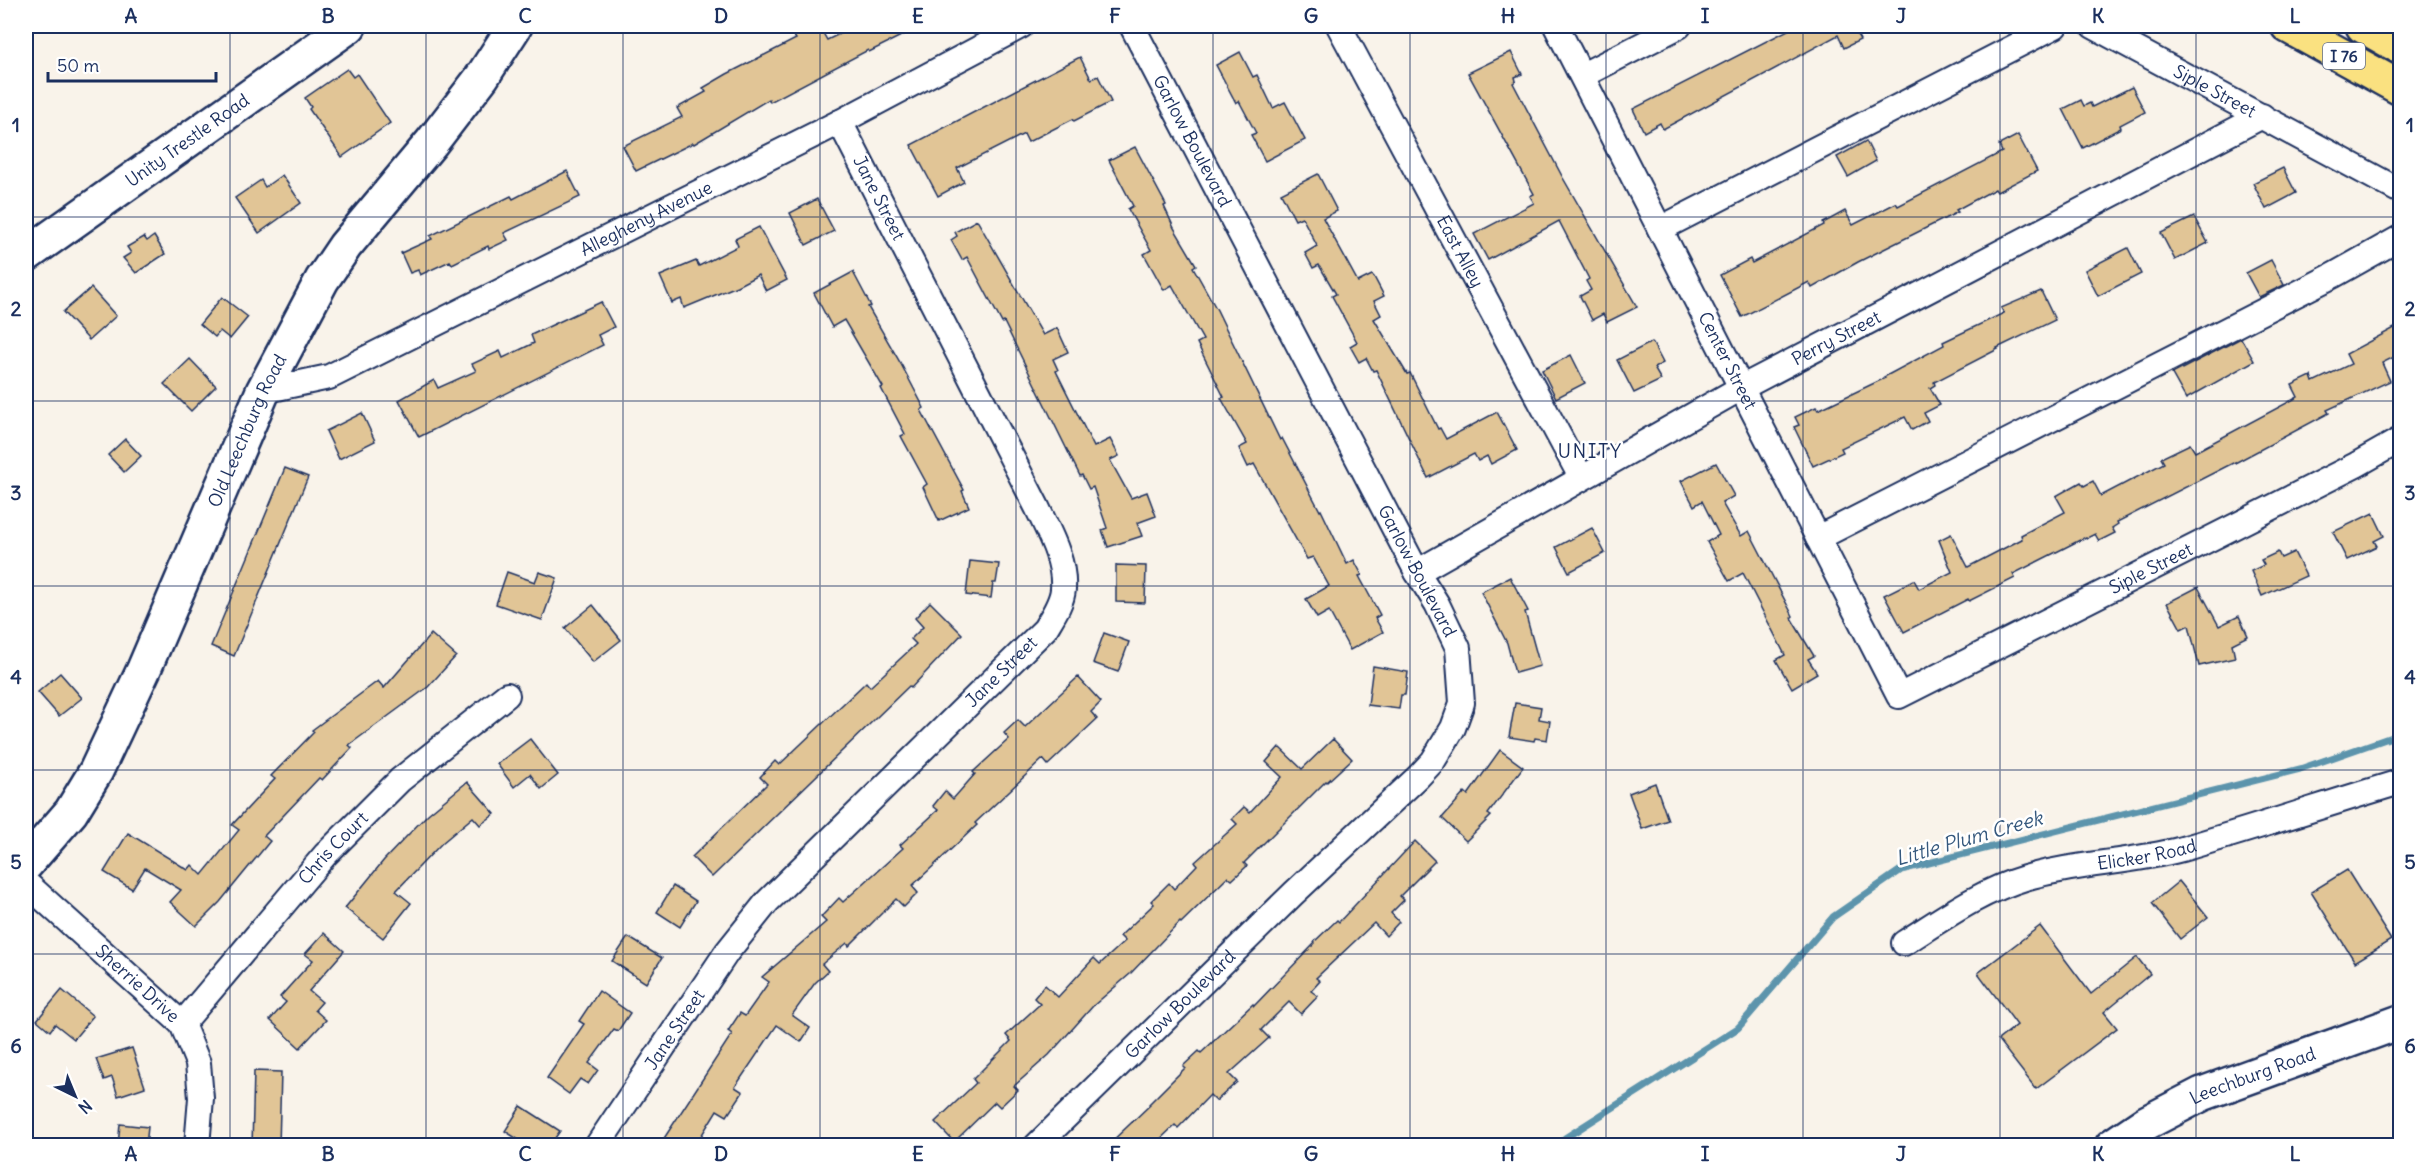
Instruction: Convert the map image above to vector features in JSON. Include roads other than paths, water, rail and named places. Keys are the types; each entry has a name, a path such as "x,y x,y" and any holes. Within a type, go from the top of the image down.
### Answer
{"highway":[{"name":"I 76","path":"2288,26 2400,88"},
{"name":"I 76","path":"2362,26 2400,47"}],"street":[{"name":"Unity Trestle Road","path":"26,255 349,26"},
{"name":"Old Leechburg Road","path":"26,864 71,812 96,771 144,669 263,391 322,280 345,246 432,142 482,77 515,26"},
{"name":"Allegheny Avenue","path":"263,391 329,376 840,122 1021,26"},
{"name":"Garlow Boulevard","path":"1036,1146 1286,901 1433,761 1454,728 1462,703 1458,648 1437,604 1417,572 1132,26"},
{"name":"East Alley","path":"1339,26 1581,477"},
{"name":"Center Street","path":"1556,26 1899,696"},
{"path":"1583,75 1679,26"},
{"path":"1659,229 2055,26"},
{"name":"Siple Street","path":"2093,26 2400,190"},
{"name":"Perry Street","path":"1417,572 1741,388 2262,116"},
{"name":"Jane Street","path":"597,1146 727,952 767,902 1045,629 1059,605 1064,590 1060,560 1037,507 840,122"},
{"path":"1818,538 2314,286 2400,238"},
{"name":"Siple Street","path":"1899,696 2400,440"},
{"name":"Chris Court","path":"182,1024 333,846 400,780 507,695"},
{"name":"Elicker Road","path":"1904,942 1962,907 2010,883 2037,875 2135,860 2181,849 2400,782"},
{"name":"Sherrie Drive","path":"26,883 182,1024 198,1063 201,1098 198,1146"},
{"name":"Leechburg Road","path":"2112,1146 2146,1123 2202,1094 2400,1022"}],"waterway":[{"name":"Little Plum Creek","path":"1560,1146 1565,1138 1738,1028 1833,917 1901,870 2300,769 2400,734"}],"district":[{"name":"UNITY","path":"1590,451"}]}
